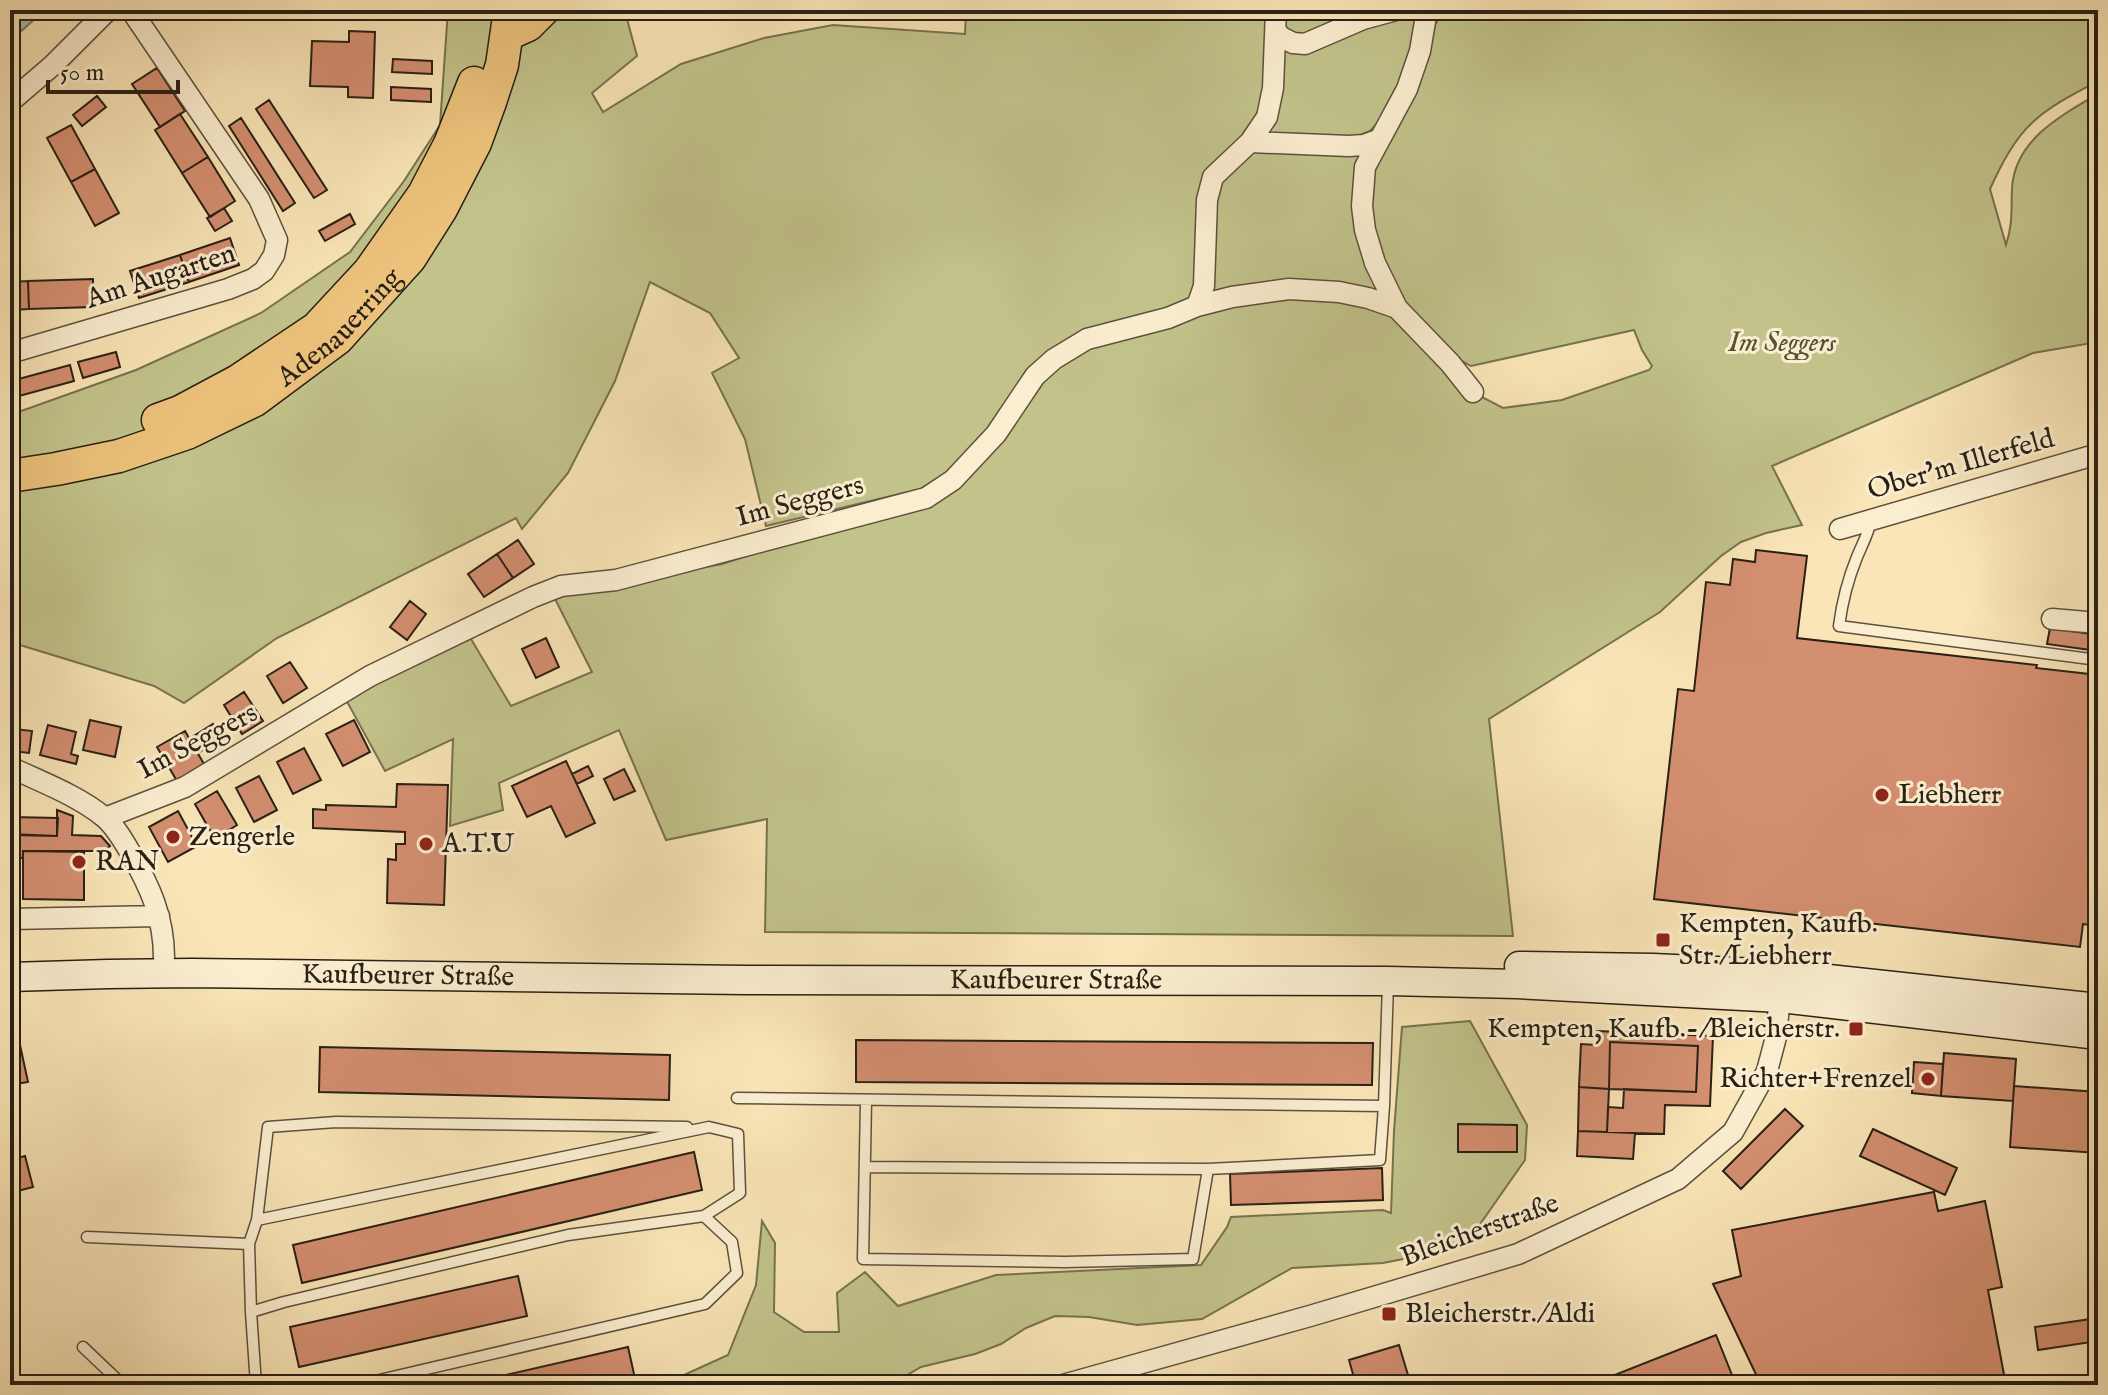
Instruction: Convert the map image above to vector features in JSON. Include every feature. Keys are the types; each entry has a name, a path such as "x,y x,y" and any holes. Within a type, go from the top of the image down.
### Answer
{"main road":[{"path":"503,18 528,25 543,10"},
{"name":"Adenauerring","path":"10,458 47,453 116,435 180,412 238,381 317,328 369,272 424,194 450,144 482,57 503,18"},
{"name":"Adenauerring","path":"10,476 119,456 187,433 255,400 337,339 410,258 441,209 475,143 502,65 503,18"},
{"name":"Kaufbeurer Straße","path":"10,960 164,958 1653,968 2098,1035"},
{"name":"Kaufbeurer Straße","path":"10,977 192,973 776,981 1388,981 1781,986 2098,1008"}],"street":[{"path":"10,102 53,65 108,10"},
{"name":"Am Augarten","path":"10,353 228,289 264,271 274,255 277,240 259,199 131,10"},
{"path":"1276,20 1281,37 1305,44 1363,19 1396,10"},
{"path":"1427,10 1420,51 1407,89 1365,167 1363,218 1375,263 1397,308 1450,363 1473,392"},
{"path":"1197,306 1204,286 1207,200 1213,177 1250,142 1267,117 1273,88 1276,20"},
{"path":"1250,142 1349,146 1380,139"},
{"name":"Im Seggers","path":"105,818 185,787 370,676 561,586 616,580 926,498 953,480 996,434 1035,376 1054,359 1087,339 1232,297 1289,289 1339,292 1397,308"},
{"name":"Ober'm Illerfeld","path":"1840,529 2098,454"},
{"path":"2052,619 2098,623"},
{"path":"10,767 80,801 105,818 151,888 164,933 164,958"},
{"path":"10,919 159,916"},
{"name":"Bleicherstraße","path":"1063,1385 1518,1254 1678,1179 1733,1132 1767,1071 1776,1037 1781,986"}],"lane":[{"path":"1871,521 1847,589 1839,626 2098,660"},
{"path":"865,1167 1208,1169 1380,1160 1388,981"},
{"path":"737,1098 1384,1106"},
{"path":"866,1101 863,1259 1065,1262 1193,1259 1208,1169"},
{"path":"251,1312 568,1235 704,1216 740,1193 738,1134 709,1127 336,1122 268,1127 257,1220 249,1244 251,1312 256,1385"},
{"path":"257,1220 709,1127"},
{"path":"358,1385 705,1304 737,1273 732,1242 704,1216"},
{"path":"87,1237 249,1244"},
{"path":"83,1347 123,1385"}],"green space":[{"path":"448,10 593,10 592,14 627,19 637,56 592,93 603,112 681,64 764,38 833,25 965,34 966,10 1266,10 1266,87 1254,124 1221,156 1191,301 1086,333 944,475 920,489 766,526 745,439 712,373 739,358 710,313 650,282 615,381 568,473 522,529 516,518 277,638 184,703 154,686 10,642 10,415 136,370 261,313 350,252 404,181 440,125"},
{"path":"1284,10 1372,10 1298,37 1286,26"},
{"path":"1444,10 2098,10 2098,81 2057,104 2027,128 2009,153 1990,189 2006,245 2011,223 2012,188 2021,156 2042,131 2098,94 2098,342 2033,353 1772,466 1802,525 1741,542 1721,556 1660,612 1489,719 1513,936 765,932 767,819 666,840 619,730 499,783 503,810 450,826 453,739 385,771 345,698 468,634 511,706 592,672 553,595 722,564 862,519 927,504 1038,381 1089,345 1200,311 1289,295 1366,303 1398,321 1474,393 1503,408 1562,400 1649,370 1652,366 1634,330 1471,366 1453,356 1404,302 1383,261 1372,228 1371,168 1432,30"},
{"path":"1404,12 1416,14 1420,23 1414,50 1386,114 1370,131 1356,137 1271,138 1281,56 1287,49"},
{"path":"1260,150 1364,153 1382,290 1216,296 1209,256 1219,180 1251,153"},
{"path":"1470,1021 1527,1125 1525,1160 1464,1247 1383,1263 1292,1268 1202,1319 1137,1325 1089,1317 1055,1316 1026,1328 1001,1344 975,1354 921,1367 890,1385 662,1385 728,1355 756,1285 762,1221 775,1243 774,1312 804,1332 839,1332 837,1293 865,1272 898,1306 996,1275 1201,1265 1231,1217 1383,1210 1391,1213 1402,1027"}],"shaded area":[{"path":"10,10 45,10 10,41"}],"building":[{"path":"349,31 375,32 373,98 348,97 348,87 310,86 312,41 349,42"},
{"path":"393,59 432,61 432,74 392,72"},
{"path":"157,68 185,111 160,127 132,84"},
{"path":"391,87 431,89 431,102 391,100"},
{"path":"97,96 106,107 82,126 73,115"},
{"path":"269,100 327,190 314,198 256,109"},
{"path":"180,114 208,157 182,173 155,130"},
{"path":"241,118 295,203 283,211 229,126"},
{"path":"71,125 95,169 71,182 47,138"},
{"path":"208,157 235,201 210,217 182,173"},
{"path":"95,169 119,213 95,226 71,182"},
{"path":"224,208 232,221 215,231 207,218"},
{"path":"350,214 355,224 325,241 319,231"},
{"path":"230,238 239,265 189,282 180,255"},
{"path":"180,255 189,282 139,298 130,271"},
{"path":"93,279 93,307 29,309 28,281"},
{"path":"28,281 29,309 10,310 10,282"},
{"path":"116,352 120,367 83,378 78,362"},
{"path":"70,365 74,381 19,396 15,380"},
{"path":"518,540 534,564 513,578 497,554"},
{"name":"Liebherr","path":"1756,550 1807,556 1797,638 2037,665 2036,668 2098,675 2098,926 2083,924 2080,947 1654,899 1678,689 1694,691 1706,582 1730,585 1733,559 1755,562"},
{"path":"497,554 513,578 484,597 468,574"},
{"path":"410,601 426,614 407,640 390,627"},
{"path":"2050,628 2098,635 2098,651 2047,644"},
{"path":"546,638 559,667 536,678 522,649"},
{"path":"290,662 307,688 283,703 267,676"},
{"path":"244,692 263,721 242,734 224,705"},
{"path":"90,720 121,727 115,757 83,750"},
{"path":"354,720 370,752 343,766 326,734"},
{"path":"213,724 222,739 198,753 189,739"},
{"path":"48,725 76,732 71,754 78,756 76,764 40,755"},
{"path":"15,729 32,731 29,753 12,751"},
{"path":"185,731 204,764 177,781 157,747"},
{"path":"304,748 321,780 293,794 277,762"},
{"path":"566,761 595,823 566,837 551,806 527,817 512,786"},
{"path":"588,766 593,776 577,784 572,774"},
{"path":"624,769 635,791 614,800 604,779"},
{"path":"259,776 277,810 254,822 236,788"},
{"path":"12,780 11,835 10,834"},
{"name":"A.T.U","path":"397,784 448,785 444,905 387,903 388,859 396,860 396,844 405,844 405,832 313,828 313,809 326,810 326,805 396,807"},
{"path":"217,791 237,825 215,839 195,804"},
{"path":"57,810 73,816 72,835 101,836 110,846 104,851 23,851 23,858 10,858 10,834 57,836"},
{"path":"178,811 197,846 168,862 149,827"},
{"path":"12,817 58,818 57,836 11,835"},
{"path":"23,851 84,852 84,900 23,899"},
{"path":"1597,1031 1713,1036 1710,1106 1665,1105 1664,1134 1607,1132 1608,1107 1623,1108 1624,1089 1696,1092 1698,1046 1610,1042 1609,1089 1579,1087 1581,1044 1596,1045"},
{"path":"856,1040 1373,1043 1372,1085 856,1082"},
{"path":"1610,1042 1698,1046 1696,1092 1609,1089"},
{"path":"20,1045 28,1082 10,1085 10,1047"},
{"path":"320,1047 670,1055 669,1100 319,1092"},
{"path":"1944,1053 2016,1059 2013,1101 1941,1096"},
{"name":"Richter+Frenzel","path":"1914,1062 1943,1064 1941,1096 1912,1093"},
{"path":"2014,1086 2098,1092 2098,1153 2010,1147"},
{"path":"1579,1087 1609,1089 1607,1132 1578,1131"},
{"path":"1785,1109 1803,1126 1741,1189 1723,1171"},
{"path":"1458,1124 1517,1125 1517,1152 1458,1152"},
{"path":"1873,1129 1957,1168 1945,1195 1860,1156"},
{"path":"1578,1131 1635,1133 1633,1159 1577,1156"},
{"path":"694,1152 702,1190 302,1283 293,1245"},
{"path":"25,1156 33,1187 10,1193 10,1160"},
{"path":"1382,1168 1383,1200 1231,1205 1230,1174"},
{"path":"1934,1192 1938,1211 1985,1201 2002,1287 1988,1290 2006,1385 1951,1385 1949,1376 1901,1385 1761,1385 1713,1284 1741,1276 1732,1230"},
{"path":"518,1276 527,1316 299,1367 290,1327"},
{"path":"2098,1318 2098,1341 2038,1350 2035,1327"},
{"path":"1716,1335 1736,1385 1616,1385 1612,1376"},
{"path":"1399,1345 1411,1385 1356,1385 1349,1360"},
{"path":"628,1347 636,1383 628,1385 462,1385"},
{"path":"1259,1375 1263,1385 1234,1385"}],"place":[{"name":"Liebherr","path":"1882,795"},
{"name":"Zengerle","path":"173,837"},
{"name":"A.T.U","path":"426,844"},
{"name":"RAN","path":"79,862"},
{"name":"Kempten, Kaufb. Str./Liebherr","path":"1663,940"},
{"name":"Kempten, Kaufb.-/Bleicherstr.","path":"1856,1029"},
{"name":"Richter+Frenzel","path":"1928,1079"},
{"name":"Bleicherstr./Aldi","path":"1389,1314"}]}
